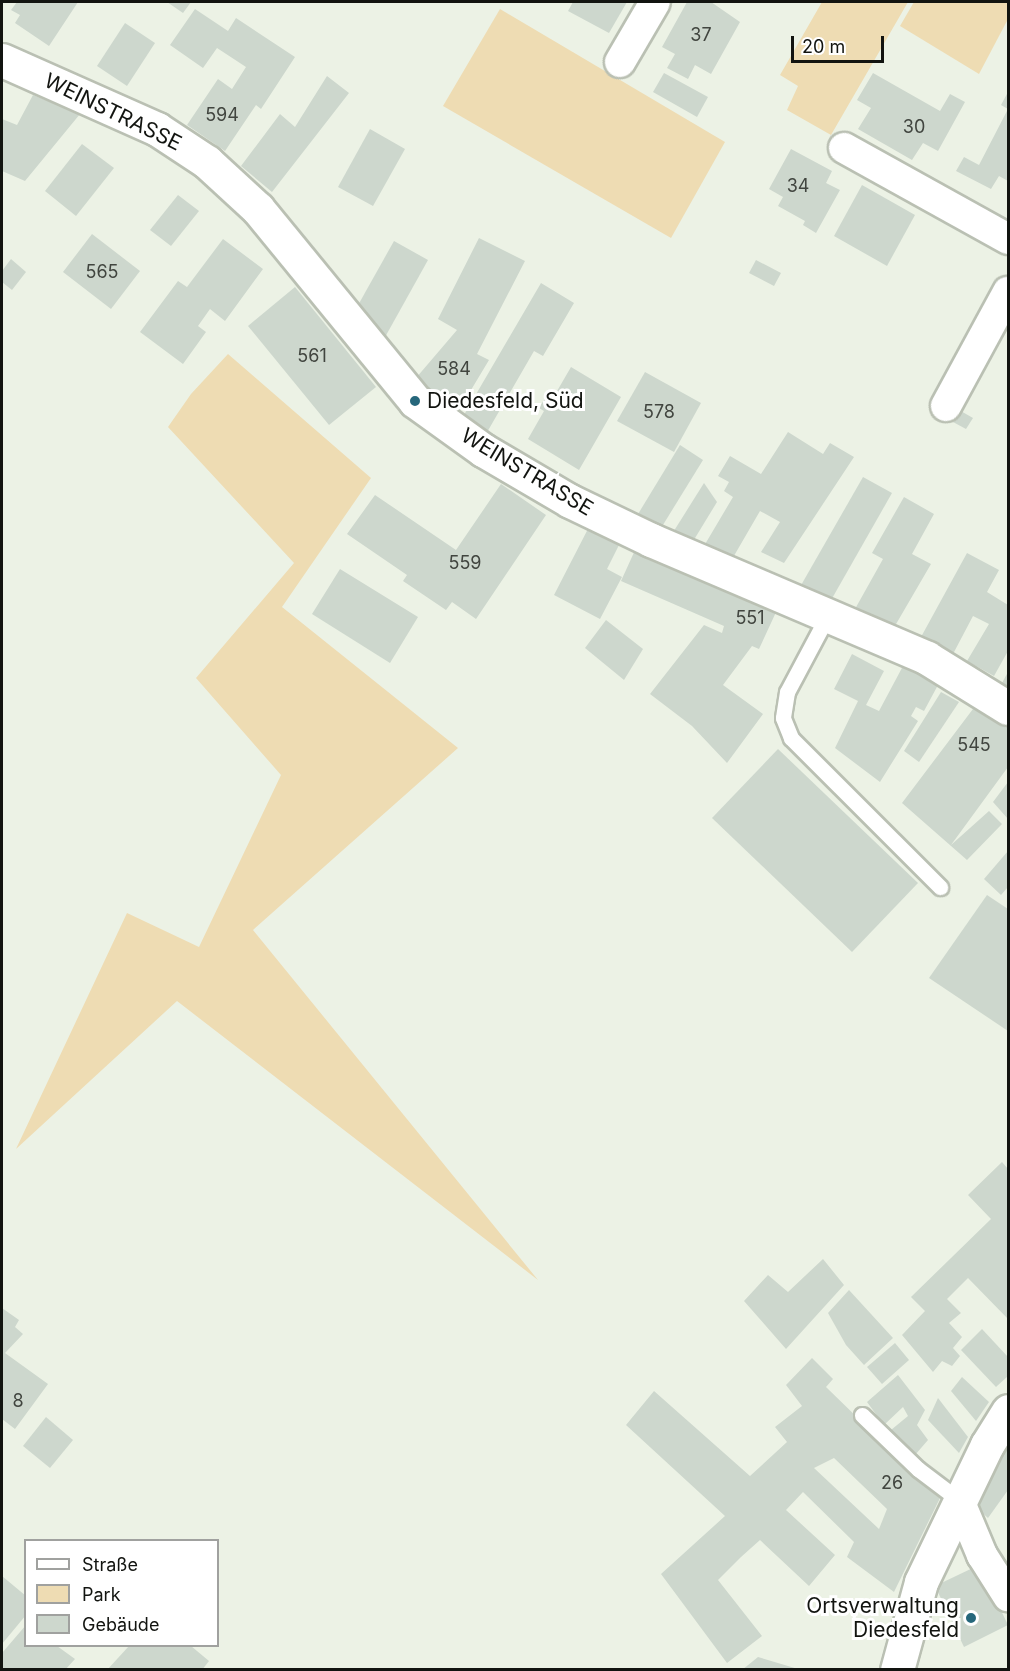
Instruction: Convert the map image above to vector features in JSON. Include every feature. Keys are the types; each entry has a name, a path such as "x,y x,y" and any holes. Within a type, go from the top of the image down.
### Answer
{"street":[{"path":"620,62 655,2"},
{"name":"WEINSTRASSE","path":"2,60 157,129 207,162 258,209 415,401 483,450 570,501 620,525 927,658 1008,708"},
{"path":"844,148 1008,239"},
{"path":"946,406 1008,292"},
{"path":"897,1670 921,1582 959,1500 1008,1411"},
{"path":"959,1500 982,1556 1008,1596"}],"lane":[{"path":"828,615 787,692 783,718 791,738 940,887"},
{"path":"862,1415 918,1469 959,1500"}],"green space":[{"path":"822,2 908,2 831,135 787,110 798,86 780,75"},
{"path":"914,2 1008,2 1008,19 979,74 900,26"},
{"path":"500,9 725,142 671,238 443,106"},
{"path":"228,354 371,478 282,607 458,748 253,930 538,1280 177,1001 16,1149 127,913 199,947 281,775 196,678 294,563 168,427 191,394"}],"building":[{"path":"17,2 78,2 49,46 15,23 20,15 11,10"},
{"path":"167,2 191,2 183,13"},
{"path":"573,2 627,2 609,33 568,11"},
{"path":"687,2 711,2 740,22 711,74 695,65 688,79 667,68 675,54 662,47"},
{"path":"195,9 228,31 236,18 295,57 261,109 256,105 225,151 187,125 218,79 232,89 246,67 217,48 203,68 170,45"},
{"path":"125,23 155,43 127,86 97,66"},
{"path":"664,73 708,97 697,117 653,92"},
{"path":"873,73 940,111 950,94 965,102 938,151 923,143 912,160 858,129 871,108 857,100"},
{"path":"327,76 349,93 272,192 241,166 280,114 295,127"},
{"path":"1008,92 1008,109 1001,105"},
{"path":"33,95 80,114 25,181 2,171 2,119 17,125"},
{"path":"1008,109 1008,181 999,176 991,189 956,171 964,157 979,165"},
{"path":"370,129 405,149 373,206 338,187"},
{"path":"82,144 114,168 76,216 45,191"},
{"path":"791,149 832,171 826,183 840,190 816,233 803,225 805,221 778,206 783,197 769,189"},
{"path":"862,185 915,215 887,266 834,236"},
{"path":"178,195 199,211 171,246 150,230"},
{"path":"92,234 140,271 111,309 63,272"},
{"path":"479,238 525,261 477,354 489,360 465,400 452,396 445,407 416,378 457,330 438,319"},
{"path":"223,239 263,269 225,321 210,309 198,326 206,332 183,364 140,332 178,281 187,287"},
{"path":"394,241 428,260 384,339 357,307"},
{"path":"11,259 26,272 12,290 2,282 2,271"},
{"path":"756,260 781,273 774,286 749,273"},
{"path":"541,283 574,303 543,356 534,351 486,434 461,420"},
{"path":"295,287 376,387 329,425 248,326"},
{"path":"571,367 621,397 579,470 528,439 544,411 539,408 547,395 553,398"},
{"path":"645,372 701,403 674,452 617,421"},
{"path":"959,410 973,418 966,429 953,422"},
{"path":"788,432 823,454 830,443 854,457 784,563 761,552 780,522 760,511 731,561 704,546 733,497 724,491 729,482 718,476 730,456 761,474"},
{"path":"680,445 703,460 658,533 635,519"},
{"path":"863,477 892,493 830,602 800,587"},
{"path":"704,483 717,502 692,543 672,534"},
{"path":"501,484 546,515 476,619 452,602 446,610 403,581 407,575 347,534 375,495 456,550"},
{"path":"904,497 934,514 912,554 931,564 892,631 855,609 883,559 872,553"},
{"path":"590,525 621,541 607,569 622,577 600,619 554,595"},
{"path":"636,548 777,610 759,649 752,646 723,685 763,714 727,763 692,726 650,694 704,625 722,633 724,626 621,581"},
{"path":"967,553 999,570 987,592 1008,605 1008,651 994,676 967,661 989,624 973,616 953,654 921,637"},
{"path":"340,569 418,617 390,663 312,614"},
{"path":"606,620 643,649 624,680 585,648"},
{"path":"852,654 884,671 866,705 879,711 903,666 938,685 924,711 916,707 911,716 918,721 880,782 835,748 858,701 834,689"},
{"path":"1008,672 1008,688 1002,683"},
{"path":"941,692 959,702 919,762 904,751"},
{"path":"979,701 1008,720 1008,767 951,845 989,811 1002,824 967,860 902,803"},
{"path":"778,749 918,883 852,952 712,818"},
{"path":"1008,782 1008,819 993,802"},
{"path":"1008,851 1008,887 1001,895 984,879"},
{"path":"987,895 1008,909 1008,1031 929,978"},
{"path":"1002,1162 1008,1169 1008,1319 968,1278 947,1299 961,1313 949,1323 962,1337 953,1348 960,1356 952,1366 942,1361 933,1372 902,1335 925,1311 911,1297 991,1219 968,1195"},
{"path":"823,1259 844,1285 786,1349 744,1301 768,1275 788,1292"},
{"path":"849,1290 893,1338 864,1365 846,1345 828,1313"},
{"path":"2,1308 19,1320 15,1327 23,1334 5,1353 48,1384 15,1429 2,1419"},
{"path":"982,1329 1008,1357 1008,1376 996,1387 961,1350"},
{"path":"895,1343 909,1360 882,1384 867,1367"},
{"path":"812,1358 833,1379 826,1387 940,1498 894,1592 847,1557 854,1542 803,1492 786,1510 835,1555 809,1586 760,1540 718,1580 762,1636 727,1663 661,1574 725,1516 626,1425 654,1391 750,1476 787,1442 775,1427 802,1406 786,1385","holes":["834,1458 887,1509 879,1529 814,1468"]},
{"path":"898,1375 925,1410 917,1425 928,1440 915,1455 891,1430 908,1416 903,1407 884,1425 867,1402"},
{"path":"962,1377 989,1402 976,1421 951,1391"},
{"path":"938,1398 968,1437 959,1453 928,1420"},
{"path":"46,1417 73,1440 50,1468 23,1446"},
{"path":"1008,1438 1008,1490 988,1518 971,1503"},
{"path":"979,1565 1008,1625 964,1647 935,1586"},
{"path":"2,1576 24,1594 24,1617 2,1644"},
{"path":"24,1627 24,1647 58,1647 75,1659 65,1670 2,1670 2,1653"},
{"path":"128,1647 192,1647 209,1661 202,1670 107,1670"},
{"path":"758,1657 798,1669 798,1670 742,1670"}],"place":[{"name":"Diedesfeld, Süd","path":"415,401"},
{"name":"Ortsverwaltung Diedesfeld","path":"971,1618"}]}
